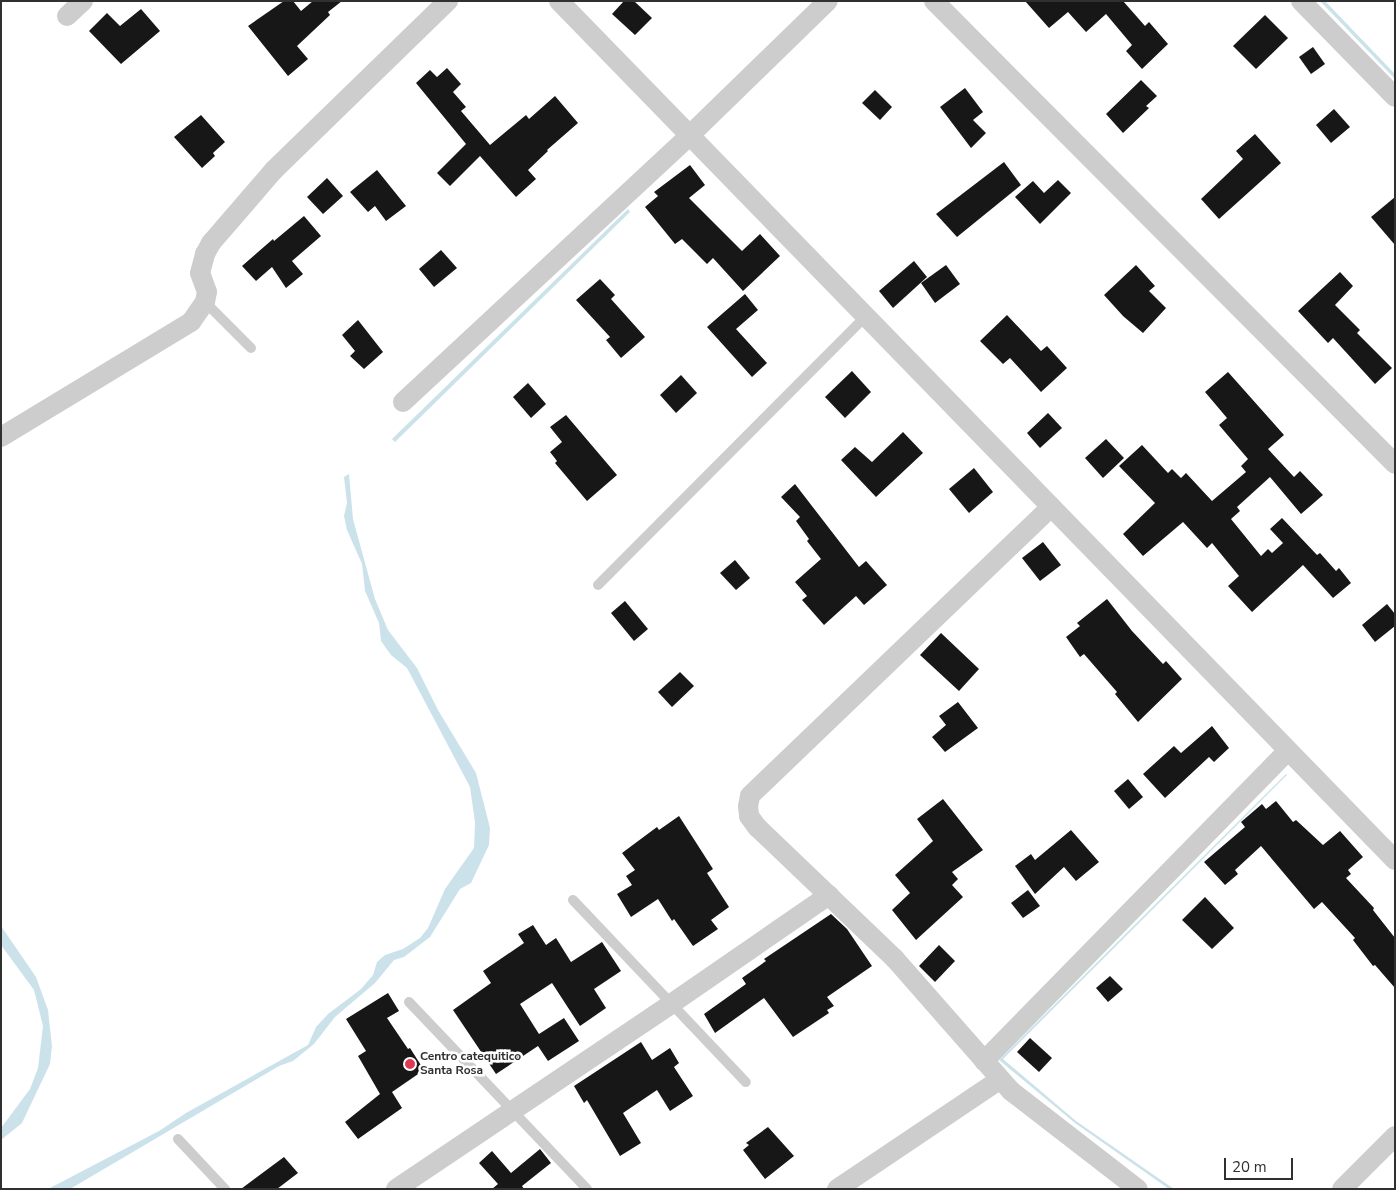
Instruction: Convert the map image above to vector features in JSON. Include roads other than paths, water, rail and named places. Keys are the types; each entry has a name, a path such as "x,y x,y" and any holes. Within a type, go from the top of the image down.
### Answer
{"street":[{"path":"67,16 83,1"},
{"path":"1,437 181,330 198,314 205,302 206,292 200,273 205,254 211,242 274,170 448,1"},
{"path":"559,1 1288,750 1392,851"},
{"path":"403,402 690,135 828,1"},
{"path":"934,1 1395,464"},
{"path":"1301,1 1395,97"},
{"path":"1051,507 750,796 749,816 757,827 895,959 1000,1080 1138,1189"},
{"path":"984,1061 1288,750"},
{"path":"396,1189 829,895"},
{"path":"837,1189 1000,1080"},
{"path":"1342,1189 1395,1136"}],"lane":[{"path":"205,302 252,348"},
{"path":"598,585 866,316"},
{"path":"573,900 746,1082"},
{"path":"409,1002 587,1189"},
{"path":"178,1139 225,1189"}],"water":[{"path":"1320,1 1325,1 1395,74 1395,79"},
{"path":"628,209 630,212 395,442 392,439"},
{"path":"349,474 353,519 375,599 388,630 417,668 438,710 476,773 490,828 489,845 471,883 460,889 430,937 404,957 394,960 375,983 335,1017 314,1044 293,1061 279,1066 70,1189 48,1189 159,1131 186,1113 308,1045 316,1027 328,1014 361,989 373,975 377,962 385,955 403,949 420,938 428,928 445,889 474,848 475,822 470,787 407,668 391,655 381,641 379,623 365,591 362,564 347,530 344,516 347,503 344,477"},
{"path":"1286,774 1003,1059 1076,1121 1174,1189 1169,1189 1075,1123 999,1060"},
{"path":"1,926 36,977 48,1010 52,1046 50,1064 22,1123 1,1140 1,1128 30,1089 38,1068 43,1026 34,990 1,945"}],"place":[{"name":"Centro catequitico Santa Rosa","path":"410,1064"}]}
